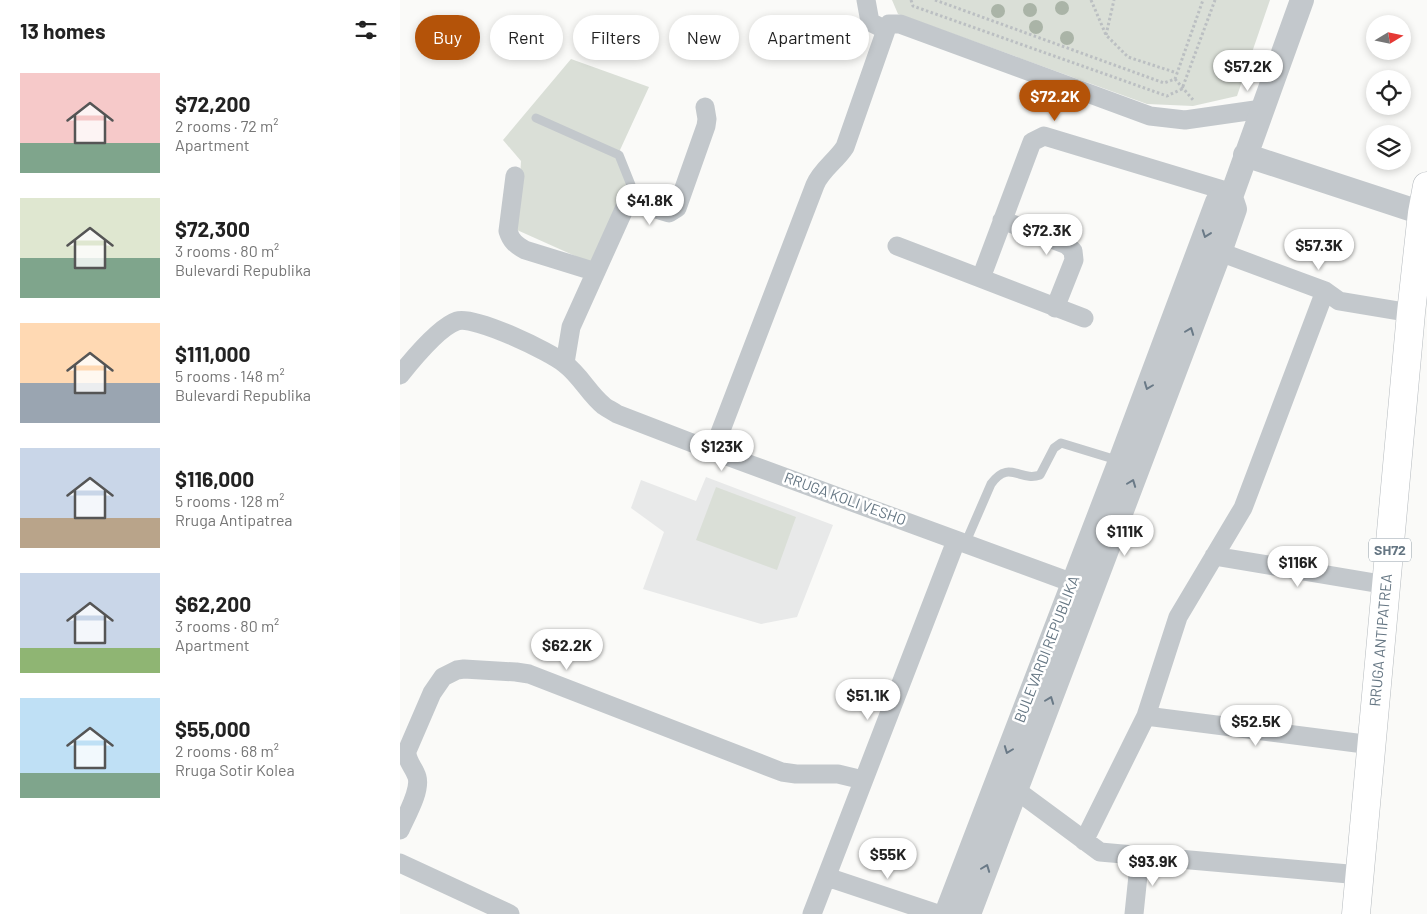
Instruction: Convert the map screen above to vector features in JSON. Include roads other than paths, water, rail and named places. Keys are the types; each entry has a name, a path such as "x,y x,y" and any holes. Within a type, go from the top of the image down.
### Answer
{"main road":[{"name":"RRUGA ANTIPATREA","path":"1356,914 1387,585 1416,329 1424,200"}],"street":[{"path":"866,0 870,22 886,30"},
{"name":"BULEVARDI REPUBLIKA","path":"969,914 1220,252 1235,209 1232,195 1245,155 1302,0"},
{"path":"713,451 815,185 818,178 845,147 886,30 890,24 900,24 1150,116 1185,120 1262,109"},
{"path":"565,363 571,327 626,205 632,203 669,213 677,208 706,126 705,107"},
{"path":"981,278 1032,142 1044,136 1232,195"},
{"path":"1245,155 1424,200"},
{"path":"515,176 508,231 516,245 525,250 596,272"},
{"name":"BULEVARDI REPUBLIKA","path":"946,914 1217,202 1232,195"},
{"path":"1002,220 1067,245 1072,251 1074,260 1055,308"},
{"path":"897,246 1084,318"},
{"path":"1220,252 1325,291 1339,301 1416,329"},
{"path":"1084,841 1146,716 1178,617 1243,508 1325,291"},
{"name":"RRUGA KOLI VESHO","path":"400,375 424,347 451,324 462,320 474,321 510,335 565,363 604,405 617,414 1073,584"},
{"path":"812,914 863,780 961,543"},
{"path":"1214,556 1387,585"},
{"path":"400,830 418,787 415,771 406,757 407,751 438,683 448,673 464,669 529,674 782,772 838,774 863,780"},
{"path":"1146,716 1372,745"},
{"path":"1016,790 1100,852 1360,875"},
{"path":"1134,914 1140,856"},
{"path":"400,863 510,914"},
{"path":"826,877 938,914"}],"lane":[{"path":"536,118 619,155 631,185 632,203"},
{"path":"961,543 991,484 1003,472 1012,471 1034,477 1040,475 1054,448 1061,443 1120,461"}]}
